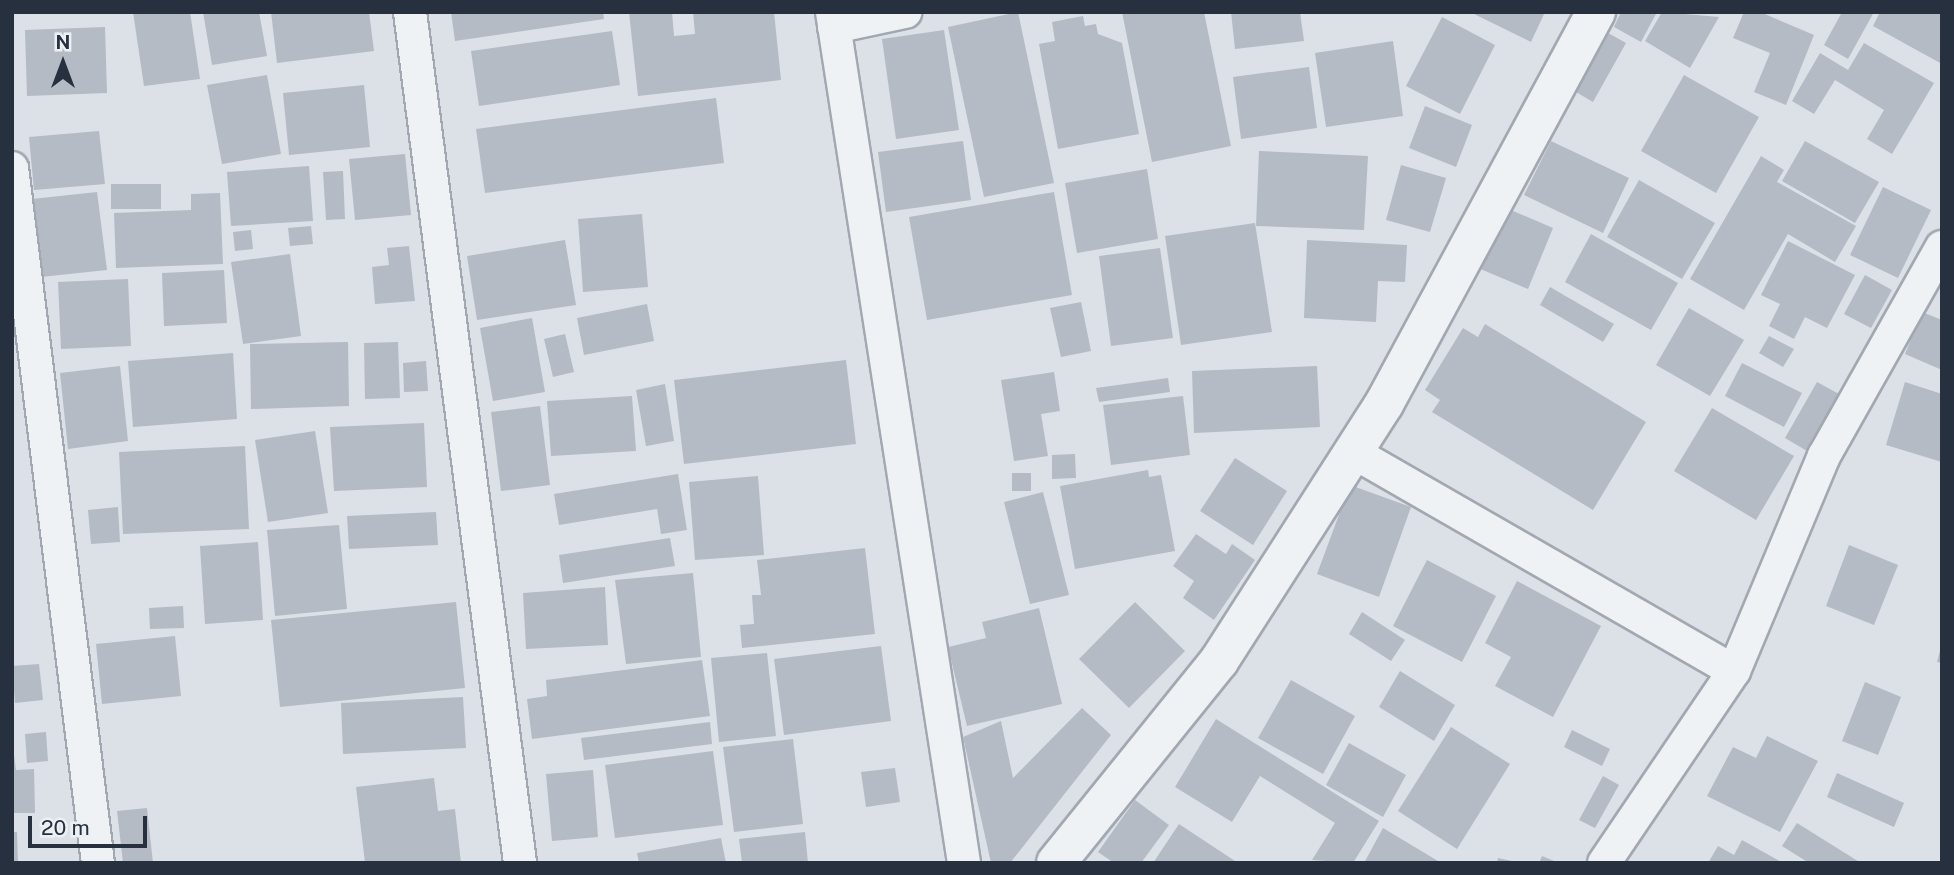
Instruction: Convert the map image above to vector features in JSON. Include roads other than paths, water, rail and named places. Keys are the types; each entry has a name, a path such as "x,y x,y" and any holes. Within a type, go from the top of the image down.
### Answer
{"street":[{"path":"410,12 520,863"},
{"path":"905,12 833,20 964,863"},
{"path":"1056,863 1219,661 1353,452 1596,12"},
{"path":"12,168 17,241 97,863"},
{"path":"1604,863 1734,671 1824,456 1942,247"},
{"path":"1353,452 1734,671"}]}
